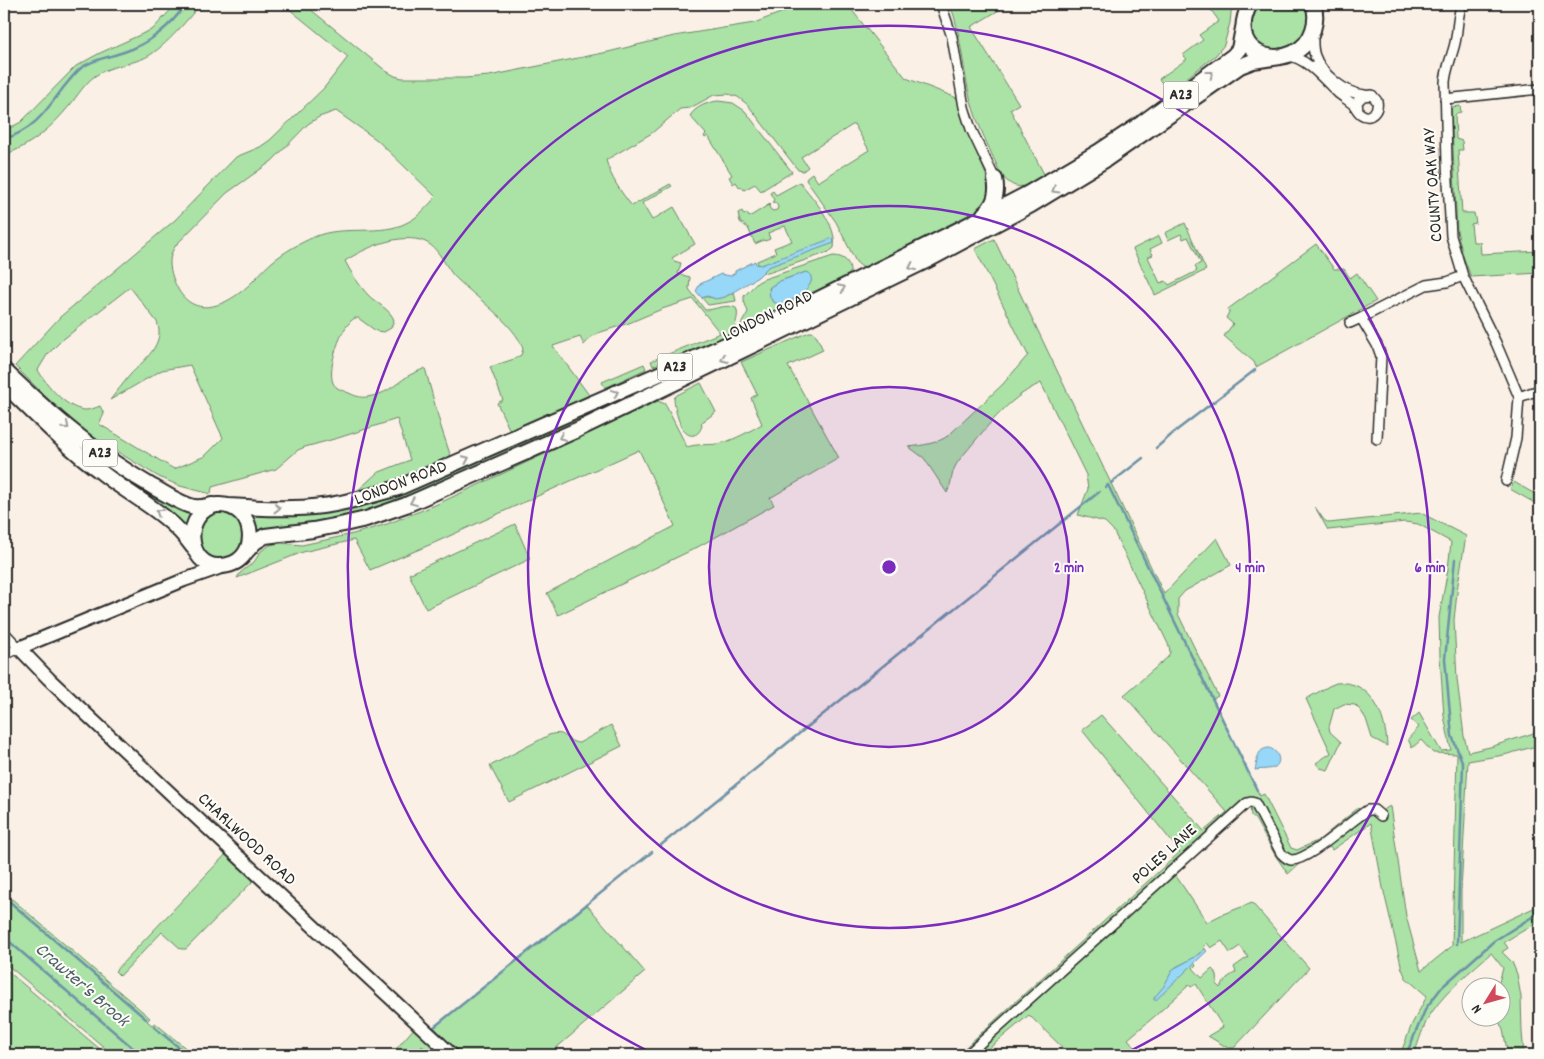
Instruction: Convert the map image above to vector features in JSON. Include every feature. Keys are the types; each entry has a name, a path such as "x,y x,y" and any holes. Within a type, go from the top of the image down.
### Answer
{"main road":[{"path":"1313,4 1315,13 1314,28"},
{"path":"1314,28 1324,4"},
{"path":"1247,12 1245,37 1253,49 1264,55 1280,57"},
{"name":"LONDON ROAD","path":"228,506 268,508 320,506 367,497 412,482 730,343 852,284 1027,194 1090,157 1142,123 1230,58 1239,49 1247,12"},
{"name":"LONDON ROAD","path":"246,552 257,540 265,536 344,524 406,505 578,430 926,261 1031,205 1105,160 1240,66 1253,61 1280,57 1301,48 1309,40 1314,28"},
{"path":"995,179 1007,192 1027,194"},
{"path":"962,228 984,214 992,205 997,192 995,179"},
{"name":"A23","path":"4,370 81,439 129,473 160,491 190,505 200,507 213,505"},
{"name":"A23","path":"4,384 101,472 168,518 194,548"},
{"path":"213,505 228,506 238,512 248,524 250,536 246,552 238,561 224,566 215,566 207,563 194,548 192,534 195,522 202,512 213,505"}],"street":[{"path":"941,4 952,37 964,107 971,128 995,179"},
{"name":"COUNTY OAK WAY","path":"1460,7 1454,45 1446,74 1445,99 1452,236 1463,276 1496,343 1519,397 1516,438 1507,477"},
{"path":"1280,57 1293,57 1303,62 1361,114 1372,115 1377,110 1378,103 1375,98 1370,95 1355,94 1345,89 1316,60 1313,50 1314,28"},
{"path":"1445,99 1540,89"},
{"path":"1358,110 1358,101 1361,96 1365,95"},
{"path":"1350,323 1426,285 1447,282 1463,276"},
{"path":"1361,318 1377,345 1381,356 1377,439"},
{"path":"1519,397 1533,392 1540,392"},
{"path":"184,580 194,569 196,560 194,548"},
{"path":"4,655 184,580 224,566"},
{"path":"4,632 19,648"},
{"name":"CHARLWOOD ROAD","path":"19,648 28,659 92,720 452,1055"},
{"name":"POLES LANE","path":"967,1055 1247,803 1253,802 1256,805 1279,850 1284,857 1290,860 1314,850 1368,810 1374,810 1381,816"}],"green space":[{"path":"176,4 200,4 181,27 157,50 142,59 112,68 95,76 48,128 32,141 4,155 4,131 21,122 76,66 153,29"},
{"path":"283,4 304,4 386,71 395,76 402,78 465,78 489,76 608,52 674,36 754,23 804,4 847,4 906,78 957,98 964,123 987,177 991,192 984,207 862,267 856,262 836,222 806,180 812,173 818,182 869,150 854,124 801,157 808,167 803,171 798,170 748,105 738,97 728,94 714,95 690,108 680,109 652,133 606,160 616,184 632,206 670,184 672,186 642,203 652,220 674,207 695,244 672,258 674,261 681,263 678,274 690,277 689,289 705,310 725,306 736,308 735,332 653,366 651,361 720,333 693,299 598,333 584,345 580,337 553,346 589,395 511,433 497,403 503,400 490,367 521,355 523,349 519,339 493,310 453,275 431,245 420,240 411,239 381,243 345,261 355,279 371,298 386,309 394,320 391,328 384,332 376,331 358,318 350,322 340,338 334,358 332,368 333,383 343,391 358,396 374,396 385,392 408,376 425,368 451,457 375,488 355,493 377,473 410,460 397,419 305,447 298,450 276,469 212,487 211,494 180,486 159,477 88,434 52,403 15,366 60,317 175,220 236,157 260,147 270,140 324,88 348,57","holes":["336,111 377,140 436,197 416,217 398,226 386,229 325,233 303,242 277,258 246,288 221,303 202,307 185,299 173,278 171,269 170,257 176,245 227,193 272,161 308,124 319,117","130,287 157,322 158,338 152,352 110,400 162,370 190,365 223,438 205,456 174,469 99,424 104,414 100,406 85,410 78,409 64,401 51,389 38,370 47,355 61,341"]},
{"path":"950,4 1009,4 971,27 1019,104 1010,109 1045,176 1029,184 1017,186 1009,183 1003,177 986,142 971,102 957,26"},
{"path":"1218,4 1220,7 1224,4 1232,4 1230,23 1224,45 1216,55 1184,80 1170,94 1159,79 1187,59 1183,55 1203,40 1199,35 1219,21 1211,10"},
{"path":"1260,4 1305,4 1309,17 1303,33 1296,41 1276,49 1267,48 1259,44 1253,38 1251,25 1254,12"},
{"path":"718,101 733,103 745,111 792,172 761,191 755,184 744,190 736,182 733,184 729,177 732,175 708,136 705,138 706,134 690,116 702,105"},
{"path":"1460,106 1461,112 1455,115 1456,139 1462,141 1463,150 1458,150 1462,213 1474,213 1476,223 1471,224 1473,242 1480,242 1481,254 1540,251 1540,273 1471,277 1463,256 1457,231 1451,107"},
{"path":"800,182 818,204 828,221 834,239 834,248 829,252 768,273 761,272 757,261 776,253 774,248 792,241 785,226 768,233 770,239 755,244 748,228 740,222 738,213 742,211 744,215 747,213 749,217 770,204 771,210 777,210 778,207 776,203 772,202 774,200 770,193 773,191 776,195"},
{"path":"1185,223 1206,270 1155,295 1133,249 1159,236 1162,243 1150,249 1153,255 1148,257 1160,283 1166,281 1169,285 1197,271 1195,266 1201,263 1188,237 1183,239 1181,234 1168,240 1165,233"},
{"path":"994,239 1164,594 1217,538 1231,565 1185,591 1178,599 1178,614 1218,696 1213,699 1260,796 1264,794 1291,848 1297,850 1319,840 1358,808 1365,815 1380,812 1390,806 1406,916 1421,971 1452,946 1457,754 1433,753 1421,740 1412,748 1408,739 1419,727 1411,720 1419,713 1441,751 1451,750 1444,716 1439,617 1451,542 1418,524 1405,522 1328,530 1315,507 1324,520 1329,523 1421,513 1466,536 1454,620 1457,679 1464,736 1468,752 1540,731 1540,745 1504,755 1468,761 1461,891 1461,942 1540,905 1540,921 1504,942 1508,948 1502,952 1512,962 1517,974 1521,997 1524,1055 1508,1055 1501,1026 1512,1026 1512,976 1501,976 1503,968 1491,953 1466,976 1462,976 1462,979 1438,1004 1426,1022 1414,1055 1400,1055 1412,1024 1427,996 1406,978 1402,969 1383,888 1371,823 1332,850 1330,847 1309,855 1288,874 1255,819 1251,816 1250,806 1174,873 1207,922 1252,903 1309,968 1234,1048 1228,1048 1208,1036 1223,1027 1196,984 1191,987 1189,985 1128,1039 1142,1055 1070,1055 1029,1015 981,1055 957,1055 1180,852 1082,730 1101,715 1204,831 1227,812 1124,695 1168,657 1170,652 1169,646 1113,530 1105,522 1078,515 1088,489 1086,475 1041,383 1017,397 987,427 960,459 953,472 947,493 924,458 909,447 935,442 949,435 1003,384 1028,355 975,249","holes":["1222,941 1230,953 1240,946 1248,957 1234,967 1236,972 1227,978 1220,988 1216,984 1217,976 1212,969 1202,978 1193,968 1196,965 1194,963 1186,970 1176,967 1192,959 1205,949 1204,946 1207,943 1211,948"]},
{"path":"1316,244 1334,269 1344,269 1350,278 1357,273 1376,301 1256,367 1254,362 1224,336 1233,324 1226,318 1229,312 1228,309"},
{"path":"833,256 844,259 848,263 850,270 850,274 740,331 740,326 748,312 744,296 758,282","holes":["806,272 810,274 808,286 798,297 784,303 772,301 769,288 773,285"]},
{"path":"734,292 736,301 708,305 702,298 722,297"},
{"path":"832,302 469,474 368,513 257,534 250,514 346,506"},
{"path":"809,332 816,335 823,350 788,366 839,458 770,498 774,505 694,549 558,615 547,593 675,526 639,450 370,570 354,540 303,552 237,578 240,573 254,562 261,551 270,545 281,543 302,545 353,534 387,524 433,506 658,401 665,404 687,447 718,444 732,439 762,424 751,398 757,394 741,362"},
{"path":"644,364 646,369 605,388 602,382"},
{"path":"701,383 716,412 701,423 702,426 698,433 689,435 685,432 679,421 674,398"},
{"path":"72,440 193,510 187,529 105,468"},
{"path":"1514,482 1540,497 1540,506 1510,489"},
{"path":"217,511 230,512 244,526 241,547 235,555 229,558 214,558 202,550 198,544 197,535 203,518"},
{"path":"515,524 530,559 426,609 409,574"},
{"path":"1336,683 1348,683 1359,687 1375,702 1384,723 1387,746 1372,738 1366,719 1355,705 1344,704 1334,709 1329,727 1330,732 1341,742 1328,770 1320,768 1316,763 1331,753 1306,699"},
{"path":"611,725 622,746 509,802 490,766 549,735 563,735 579,743"},
{"path":"227,853 255,879 186,949 181,949 162,932 120,976 115,971"},
{"path":"4,898 9,902 12,899 150,1018 147,1021 152,1025 155,1023 194,1055 113,1055 4,962"},
{"path":"587,905 645,972 548,1055 462,1055 434,1027"},
{"path":"4,968 107,1055 4,1055"},
{"path":"415,1027 444,1055 432,1055 422,1046 414,1055 391,1055"}],"water":[{"path":"833,238 834,243 768,267 758,277 725,297 716,299 707,296 702,298 696,291 700,284 721,274 730,276 735,271 755,261 756,264 761,265"},
{"path":"806,272 810,274 811,282 805,291 793,300 780,304 775,303 771,299 770,287 780,281"},
{"path":"1269,748 1278,756 1279,762 1270,769 1255,770 1260,753 1262,750"},
{"path":"1205,949 1207,951 1154,1000 1173,969"}],"waterway":[{"name":"Crawter's Brook","path":"4,139 23,131 38,119 81,68 96,60 133,49 151,39 174,20 186,4"},
{"path":"1156,448 1255,370"},
{"path":"1111,483 1143,458"},
{"path":"1106,487 1108,485 1257,790"},
{"path":"661,845 1099,492"},
{"path":"1455,559 1445,659 1452,736 1463,764 1457,944"},
{"path":"434,1027 652,852"},
{"path":"10,902 146,1019"},
{"path":"1406,1055 1426,1008 1442,987 1494,941 1540,912"},
{"name":"Crawter's Brook","path":"4,937 141,1055"},
{"path":"154,1027 188,1055"}]}
